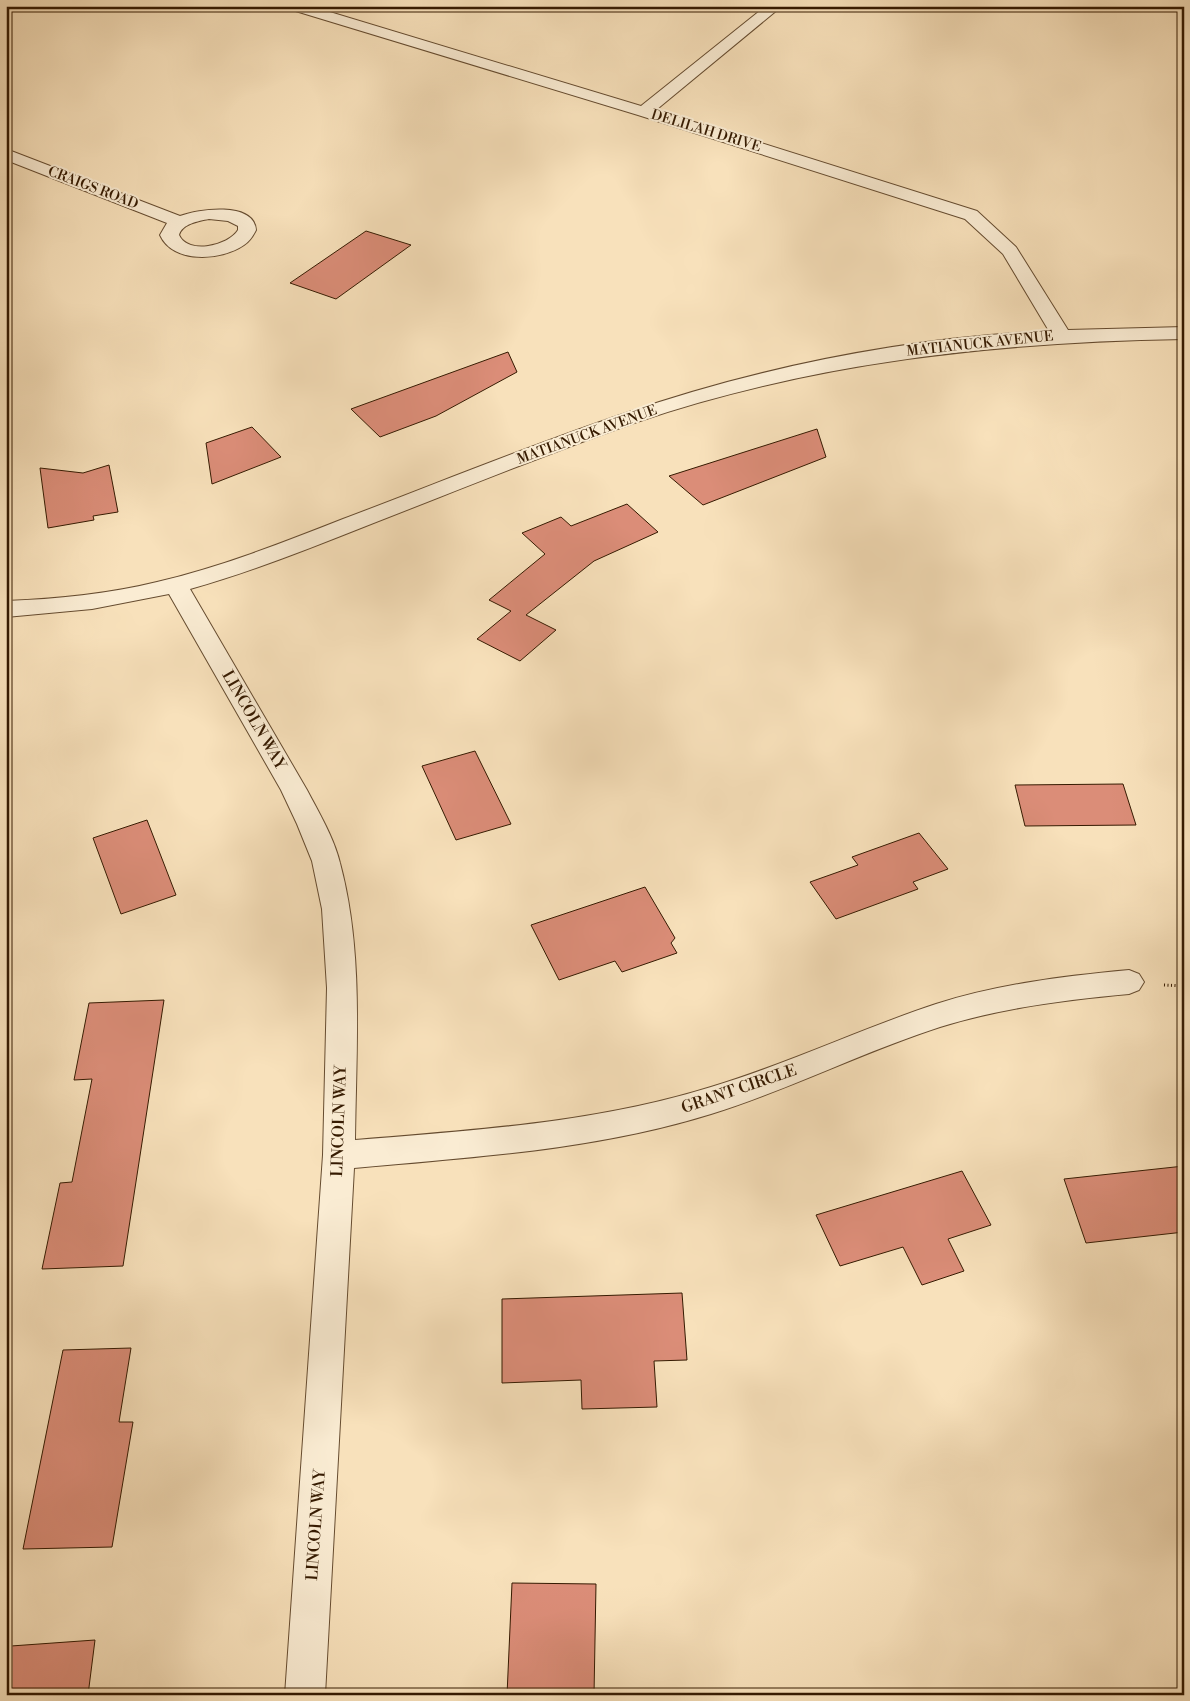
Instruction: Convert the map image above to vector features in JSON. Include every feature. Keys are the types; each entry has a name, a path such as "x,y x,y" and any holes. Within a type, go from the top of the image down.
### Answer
{"street":[{"name":"DELILAH DRIVE","path":"294,6 644,112 971,215 1010,251 1061,336"},
{"path":"644,112 775,6"},
{"name":"CRAIGS ROAD","path":"6,154 180,222"},
{"name":"MATIANUCK AVENUE","path":"6,609 82,603 176,585 274,554 632,418 717,391 809,369 896,353 978,342 1061,336 1184,333"},
{"name":"LINCOLN WAY","path":"176,585 312,824 326,861 336,909 342,988 339,1155 305,1695"},
{"name":"GRANT CIRCLE","path":"339,1155 511,1140 624,1122 711,1101 914,1024 971,1006 1021,994 1061,988 1129,982"}],"building":[{"path":"366,231 411,245 336,299 290,283"},
{"path":"508,352 517,372 436,416 380,437 351,409"},
{"path":"252,427 281,457 212,484 206,443"},
{"path":"817,429 826,457 703,505 669,476"},
{"path":"109,465 118,512 93,516 94,520 48,528 40,468 83,473"},
{"path":"627,504 658,532 594,561 526,615 556,630 520,661 477,639 511,611 489,600 545,554 522,533 561,517 571,526"},
{"path":"475,751 511,824 456,840 422,766"},
{"path":"1123,784 1136,825 1025,826 1015,785"},
{"path":"147,820 176,895 121,914 93,838"},
{"path":"919,833 948,869 913,882 918,889 836,919 810,882 858,865 852,857"},
{"path":"645,887 675,938 671,943 677,953 622,972 615,961 559,980 531,925"},
{"path":"164,1000 123,1266 42,1269 60,1183 72,1182 92,1079 74,1080 89,1003"},
{"path":"1184,1166 1184,1232 1086,1243 1064,1179"},
{"path":"962,1171 991,1225 948,1239 964,1271 922,1285 903,1247 840,1266 816,1215"},
{"path":"682,1293 687,1360 654,1361 657,1407 582,1409 581,1380 502,1383 502,1299"},
{"path":"131,1348 119,1422 133,1422 112,1547 23,1549 63,1350"},
{"path":"512,1583 596,1584 594,1695 507,1695"},
{"path":"95,1640 88,1695 6,1695 6,1678 11,1646"}]}
